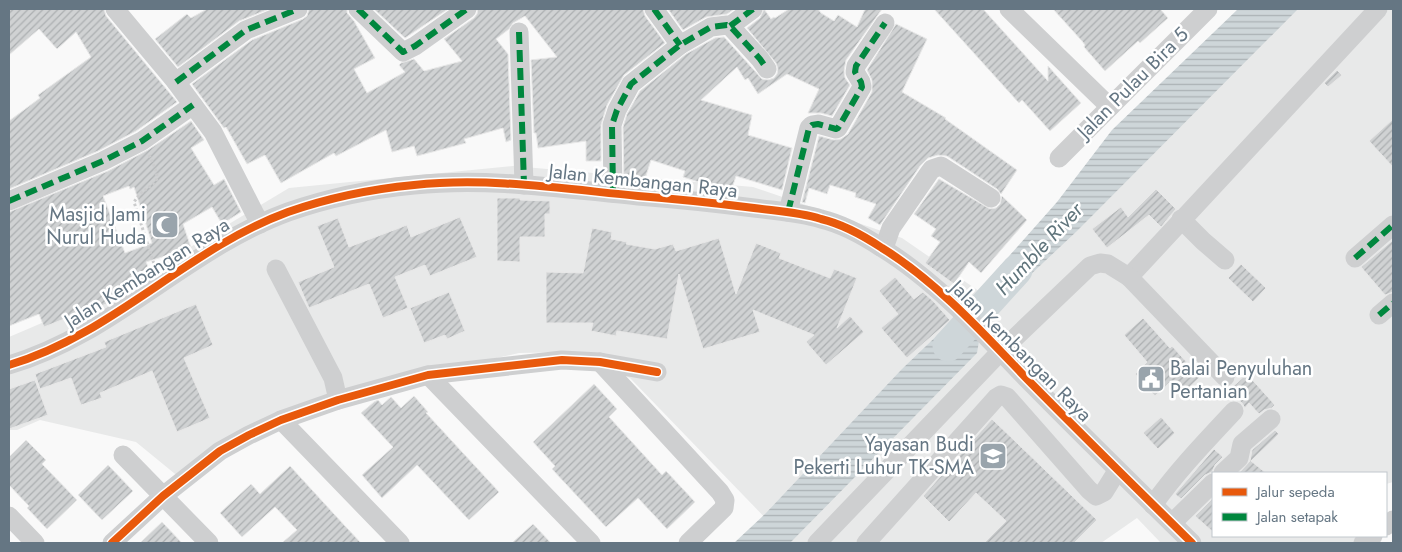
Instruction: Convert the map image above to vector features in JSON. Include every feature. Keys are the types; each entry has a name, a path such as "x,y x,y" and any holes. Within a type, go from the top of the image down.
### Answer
{"street":[{"path":"115,9 176,82 213,132 260,224"},
{"path":"176,82 246,30 298,9"},
{"path":"358,9 403,52 416,46 467,9"},
{"path":"654,9 680,45"},
{"path":"730,26 754,9"},
{"path":"1010,9 1110,107"},
{"path":"1129,277 1378,9"},
{"name":"Jalan Pulau Bira 5","path":"1059,158 1110,107 1196,13"},
{"path":"788,212 809,128 812,124 838,128 862,87 855,72 856,66 884,23"},
{"path":"612,193 612,125 617,110 631,84 680,45 711,27 727,25 730,26 767,69"},
{"path":"519,32 524,185"},
{"path":"9,201 103,161 142,141 193,105"},
{"path":"884,248 891,228 929,173 937,166 941,166 991,198"},
{"name":"Jalan Kembangan Raya","path":"9,365 35,358 79,336 225,243 260,224 286,213 344,196 413,185 454,182 524,185 687,200 788,212 822,219 856,233 884,248 912,270 954,305 1117,471 1192,543"},
{"path":"1181,219 1225,260"},
{"path":"1355,258 1393,225"},
{"path":"820,542 999,349 1090,266 1100,263 1108,264 1129,277 1225,377"},
{"path":"276,268 333,378 338,400"},
{"path":"112,543 163,496 220,451 249,434 281,420 338,400 428,375 562,360 600,362 656,372"},
{"path":"600,362 720,492 725,500 724,508 688,543"},
{"path":"428,375 591,543"},
{"path":"866,543 996,398 1001,395 1007,397 1096,496 1104,492 1117,471"},
{"path":"1153,505 1165,487 1234,411"},
{"path":"1224,472 1239,458 1242,444 1271,419"},
{"path":"281,420 400,543"},
{"path":"123,455 209,543"},
{"path":"1172,524 1212,484"},
{"path":"9,516 35,543"}],"path":[{"path":"142,141 158,172 155,183 138,196 134,202 153,263 164,282"}],"shaded area":[{"path":"1285,9 1393,9 1393,482 1387,484 1387,472 1212,472 1212,537 1368,537 1373,543 1161,543 1137,518 1101,543 758,543 774,527 630,378 573,352 519,353 340,393 180,478 136,442 40,420 17,430 9,430 9,337 117,291 289,188 513,166 753,187 902,238 986,296"}],"water":[{"path":"1238,9 1298,9 1077,231 996,307 978,291 1057,202 1112,130"},
{"path":"958,322 979,341 977,353 790,543 734,543 766,513 902,369 949,324"}],"building":[{"path":"9,9 104,9 106,16 177,102 136,131 98,151 9,189 9,121 40,98 38,95 91,57 76,32 57,49 39,29 9,55"},
{"path":"207,9 269,9 239,21 178,67 155,39 187,14 191,18"},
{"path":"309,9 347,9 347,13 354,21 375,58 354,69 367,93 405,72 399,65 401,63 414,59 424,71 462,61 444,39 474,18 478,9 643,9 645,16 665,43 624,75 607,105 601,125 601,161 586,161 586,141 538,148 536,133 534,133 531,60 557,57 525,16 513,23 509,29 496,39 508,54 511,140 506,142 503,128 464,139 466,143 417,156 414,146 392,152 386,130 336,156 334,153 281,183 265,155 247,164 226,127 224,128 192,84 252,40 303,19 307,16"},
{"path":"374,9 448,9 405,38"},
{"path":"668,9 734,9 727,14 706,17 683,30"},
{"path":"764,9 771,19 789,9 818,9 834,21 838,15 857,27 865,9 882,9 846,60 845,78 850,85 832,116 821,113 808,113 819,89 787,74 758,94 748,78 745,80 737,67 701,100 752,115 748,135 792,148 782,190 736,176 730,194 718,192 700,187 702,183 683,177 685,171 651,160 643,185 624,182 623,127 627,114 640,91 686,54 715,38 724,37 762,79 774,78 778,69 776,63 747,28 760,18"},
{"path":"934,9 983,9 1048,81 1048,66 1081,103 1050,131 1022,100 1019,103"},
{"path":"1053,9 1160,9 1168,18 1140,43 1138,41 1105,71 1084,47 1085,45 1082,41"},
{"path":"896,24 927,39 902,92 946,118 1017,170 1001,194 997,189 947,156 938,155 928,158 920,166 880,225 868,218 876,204 855,197 856,193 830,185 827,194 809,188 805,203 802,202 819,136 834,140 841,139 848,134 872,92 872,80 867,70"},
{"path":"1337,70 1342,75 1328,87 1324,83"},
{"path":"1393,119 1393,167 1369,141"},
{"path":"191,121 204,140 191,148 214,185 224,179 241,212 222,224 212,207 183,224 191,248 146,262 149,269 131,275 136,287 121,294 122,296 114,301 101,306 102,309 70,321 69,317 44,327 39,314 9,326 9,212 108,171 148,150","holes":["129,186 130,189 134,187 152,243 125,253 103,196"]},
{"path":"939,179 990,209 996,208 1000,204 1002,196 1027,220 981,273 969,262 954,284 925,263 940,242 931,236 936,229 914,214"},
{"path":"1156,189 1176,209 1161,227 1149,215 1107,248 1092,229 1121,207 1128,217"},
{"path":"497,198 550,201 550,214 545,214 545,237 520,237 520,262 497,261"},
{"path":"460,217 477,257 430,276 425,265 395,277 408,308 383,318 369,284 309,308 298,282 334,267 317,226 338,218 349,247 407,225 411,237"},
{"path":"592,228 612,232 611,239 627,242 626,244 655,249 673,244 676,251 719,238 736,294 756,243 781,253 779,258 830,278 834,269 857,278 837,328 850,316 864,332 826,365 806,342 814,335 753,310 760,332 703,349 679,274 667,339 617,331 616,336 591,331 593,323 546,323 546,272 583,273"},
{"path":"1393,240 1393,292 1385,295 1361,267"},
{"path":"1241,264 1266,288 1253,302 1228,278"},
{"path":"895,277 914,299 923,292 950,320 907,358 881,328 898,314 879,291"},
{"path":"449,292 465,331 447,339 445,335 424,343 410,308"},
{"path":"196,304 213,345 184,358 210,418 177,432 152,371 100,393 102,398 81,405 71,378 40,389 35,374 106,347 104,342"},
{"path":"1143,318 1200,377 1180,396 1169,383 1155,396 1135,374 1147,362 1124,335"},
{"path":"1247,374 1275,405 1272,408 1264,410 1259,414 1249,403 1245,408 1228,391"},
{"path":"35,380 48,415 9,429 9,389"},
{"path":"594,384 617,409 609,417 662,475 666,471 695,502 667,529 638,498 606,527 552,469 555,466 533,442"},
{"path":"414,396 428,412 426,413 499,492 469,520 417,465 382,498 362,475 393,447 361,413 374,402 378,400 382,405 391,397 401,408"},
{"path":"1161,417 1175,433 1158,449 1143,433"},
{"name":"Yayasan Budi Pekerti Luhur TK-SMA","path":"992,419 1097,520 1074,543 984,543 1006,521 976,493 949,522 923,496"},
{"path":"1275,430 1279,434 1251,461 1265,472 1240,472 1250,461 1252,450"},
{"path":"26,440 46,460 42,464 77,500 47,529 9,485 9,457"},
{"path":"1214,449 1223,457 1215,465 1212,472 1205,475 1181,499 1175,494"},
{"path":"108,465 133,491 102,520 78,495"},
{"path":"290,466 361,543 282,543 297,530 275,507 242,537 220,513 251,484 260,494"},
{"path":"1212,499 1212,531 1195,516"},
{"path":"162,522 182,543 140,543"},
{"path":"533,524 551,543 512,543"}],"waterway":[{"name":"Humble River","path":"948,346 1017,270"}],"marked path":[{"path":"176,82 246,30 298,9"},
{"path":"358,9 403,52 415,46 467,9"},
{"path":"654,9 680,45"},
{"path":"730,26 753,9"},
{"path":"788,212 809,128 812,125 818,124 838,128 862,87 855,72 856,66 885,23"},
{"path":"613,193 612,125 617,110 631,84 680,45 711,27 727,25 730,26 767,69"},
{"path":"519,32 524,185"},
{"path":"9,201 103,161 142,141 193,105"},
{"path":"1355,258 1393,225"},
{"path":"1379,315 1393,303"}],"cycle path":[{"path":"9,365 46,351 82,334 216,247 251,228 288,212 334,198 398,187 470,182 555,187 796,213 829,221 853,231 902,261 921,276 959,309 1192,543"},
{"path":"112,543 163,496 220,451 281,420 338,400 428,375 562,360 600,362 657,372"}],"place":[{"name":"Masjid Jami Nurul Huda","path":"165,225"},
{"name":"Balai Penyuluhan Pertanian","path":"1151,379"},
{"name":"Yayasan Budi Pekerti Luhur TK-SMA","path":"993,456"}]}
